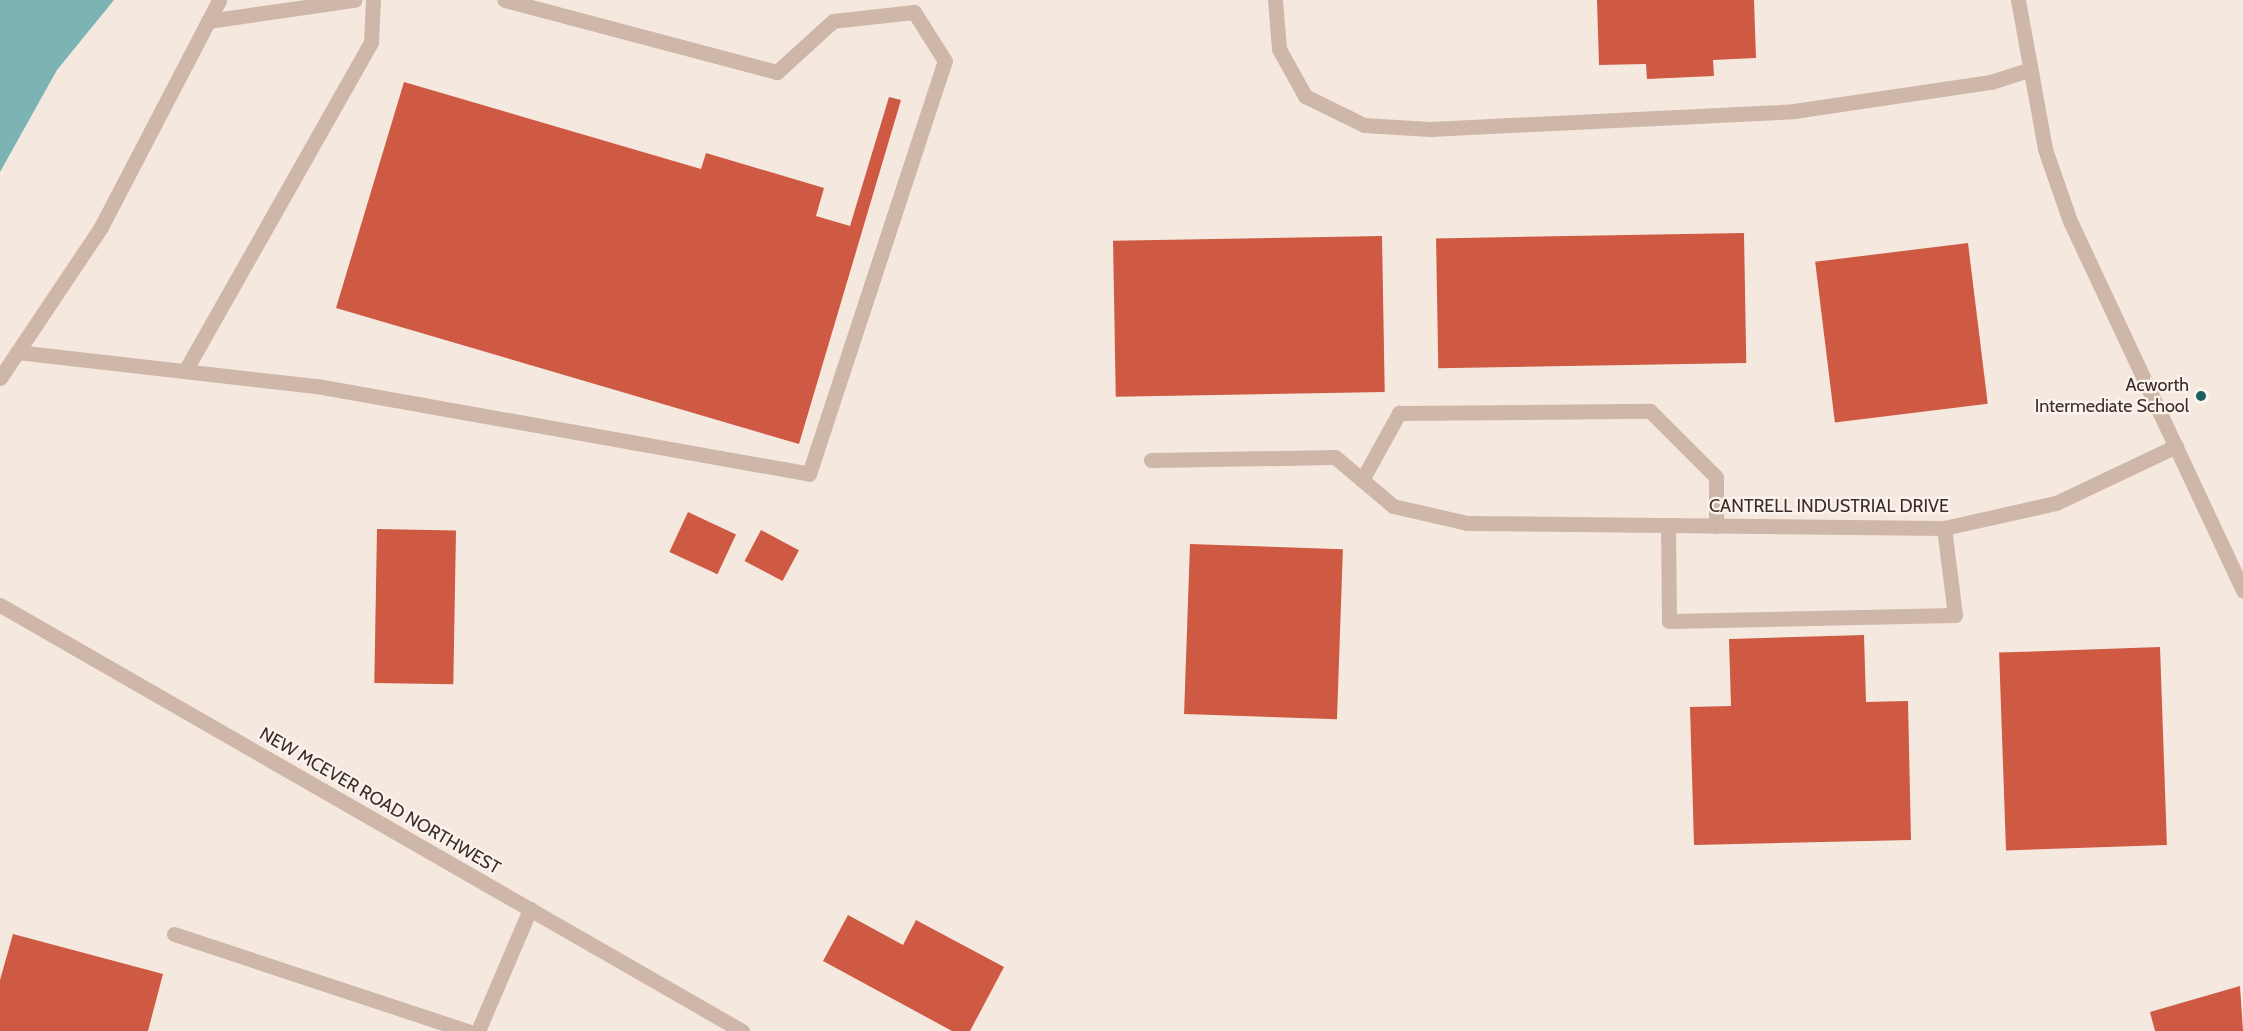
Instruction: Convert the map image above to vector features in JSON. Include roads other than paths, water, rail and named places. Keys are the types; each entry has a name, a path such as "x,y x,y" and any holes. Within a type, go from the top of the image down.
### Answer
{"street":[{"path":"0,378 101,227 219,0"},
{"path":"208,21 354,0"},
{"path":"185,371 371,42 374,0"},
{"path":"17,352 317,386 809,474 945,61 914,12 833,21 777,72 504,0"},
{"path":"1275,0 1279,49 1305,96 1364,124 1430,129 1794,111 1991,82 2027,70"},
{"path":"2018,0 2027,70 2045,149 2070,221 2243,590"},
{"path":"1362,480 1399,413 1650,411 1716,477 1716,526"},
{"name":"CANTRELL INDUSTRIAL DRIVE","path":"1151,460 1335,457 1393,506 1467,523 1944,528 2056,503 2176,446"},
{"path":"1668,525 1669,621 1955,615 1944,528"},
{"name":"NEW MCEVER ROAD NORTHWEST","path":"0,605 742,1031"},
{"path":"478,1031 530,909"},
{"path":"174,934 468,1031"}],"water":[{"path":"0,0 114,0 57,70 0,172"}],"place":[{"name":"Acworth Intermediate School","path":"2201,396"}]}
